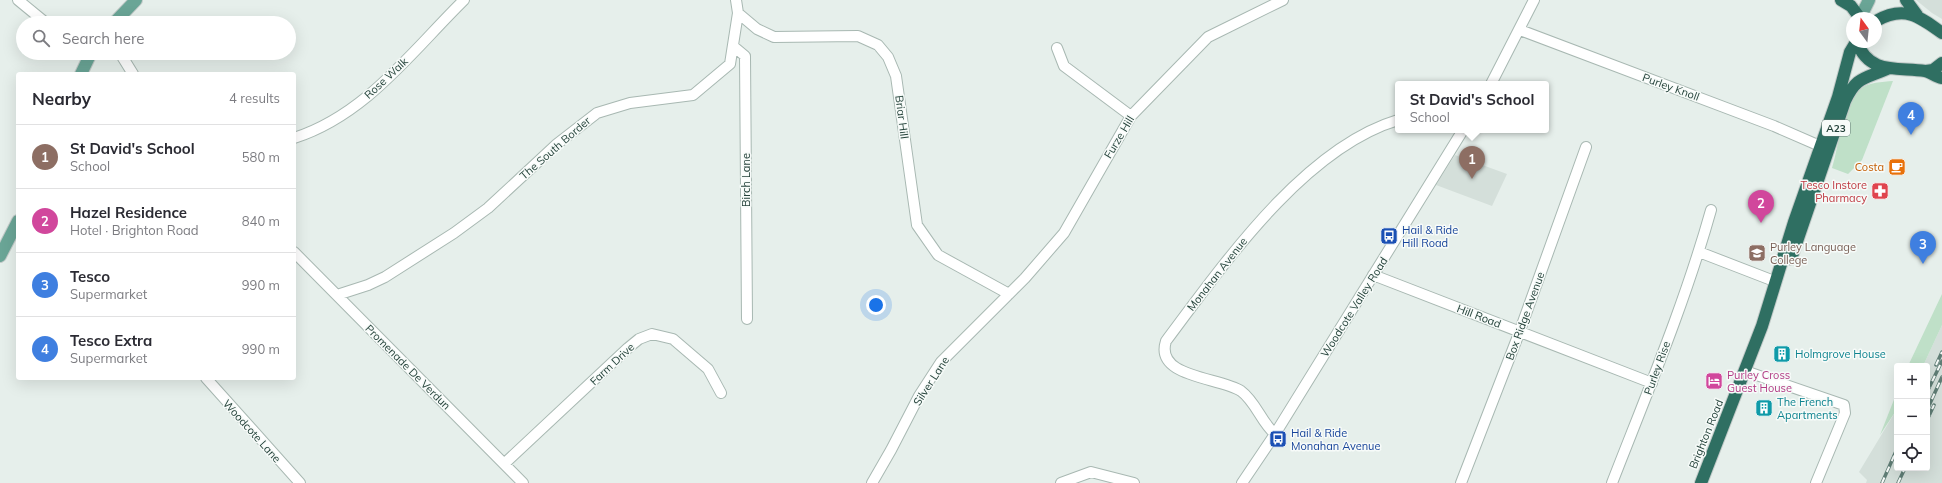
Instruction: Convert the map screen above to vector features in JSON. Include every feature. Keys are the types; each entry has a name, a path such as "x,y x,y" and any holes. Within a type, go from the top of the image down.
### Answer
{"highway":[{"path":"1841,0 1851,6 1856,12"},
{"path":"1906,0 1916,15 1942,33"},
{"path":"1882,19 1896,13 1916,15"},
{"name":"Brighton Road","path":"1701,483 1745,371 1769,304 1774,281 1838,97 1850,52 1853,48"},
{"name":"A23","path":"1860,48 1870,60 1880,67 1926,71 1941,69"},
{"name":"Brighton Road","path":"1769,304 1778,293 1845,101 1852,87 1858,81 1887,68"}],"main road":[{"path":"121,16 136,0"},
{"path":"1863,12 1869,0"},
{"path":"82,72 85,60"},
{"path":"0,256 16,225"}],"street":[{"path":"18,0 37,16"},
{"name":"Rose Walk","path":"296,137 326,125 370,94 388,79 464,0"},
{"name":"The South Border","path":"337,295 368,285 385,277 454,233 488,208 557,144 597,113 630,103 693,95 730,64 738,13 736,0"},
{"name":"Furze Hill","path":"1009,294 1064,233 1131,116 1208,37 1283,0"},
{"path":"1493,81 1534,0"},
{"name":"Briar Hill","path":"738,13 757,29 774,37 858,36 878,46 888,57 896,76 917,225 938,255 1009,294"},
{"name":"Purley Knoll","path":"1520,30 1774,126 1820,146"},
{"name":"Birch Lane","path":"733,46 745,56 747,319"},
{"path":"1057,48 1064,66 1131,116"},
{"path":"124,60 132,72"},
{"name":"Monahan Avenue","path":"1275,434 1266,427 1248,397 1240,391 1183,372 1172,366 1165,357 1166,341 1224,264 1279,200 1326,159 1381,125 1395,121"},
{"name":"Woodcote Valley Road","path":"1242,483 1275,434 1461,133"},
{"name":"Box Ridge Avenue","path":"1461,483 1519,332 1586,147"},
{"name":"Purley Rise","path":"1612,483 1652,383 1699,252 1712,210"},
{"path":"1699,252 1774,281"},
{"name":"Promenade De Verdun","path":"296,254 523,483"},
{"name":"Hill Road","path":"1373,275 1652,383"},
{"name":"Silver Lane","path":"872,483 892,450 919,396 941,362 1009,294"},
{"name":"Farm Drive","path":"505,464 628,348 645,336 659,335 673,339 708,369 721,393"},
{"path":"1745,371 1844,405 1845,412 1816,483"},
{"name":"Woodcote Lane","path":"208,380 300,483"},
{"path":"1061,483 1091,472 1134,483"}],"shaded area":[{"path":"1916,0 1942,0 1942,19 1932,13"},
{"path":"1455,155 1507,174 1492,206 1436,185"},
{"path":"1942,325 1942,483 1866,483 1867,480 1859,472 1894,414 1894,471 1930,471 1930,363 1924,363"}],"green space":[{"path":"1893,81 1862,160 1848,174 1832,168 1845,115 1854,96 1860,89 1867,85"},
{"path":"1942,294 1942,325 1924,363 1909,363"},
{"path":"1894,400 1894,414 1880,435"}],"railway":[{"path":"1936,365 1942,352"},
{"path":"1930,386 1942,361"},
{"path":"1930,403 1942,377"},
{"path":"1930,414 1934,405"},
{"path":"1882,483 1894,456"},
{"path":"1898,483 1904,471"}],"place":[{"name":"Tesco Extra","path":"1911,135"},
{"name":"Costa","path":"1897,167"},
{"name":"St David's School","path":"1472,179"},
{"name":"Tesco Instore Pharmacy","path":"1880,191"},
{"name":"Hazel Residence","path":"1761,223"},
{"name":"Hail & Ride Hill Road","path":"1389,236"},
{"name":"Purley Language College","path":"1757,253"},
{"name":"Tesco","path":"1923,264"},
{"name":"Holmgrove House","path":"1782,354"},
{"name":"Purley Cross Guest House","path":"1714,381"},
{"name":"The French Apartments","path":"1764,408"},
{"name":"Hail & Ride Monahan Avenue","path":"1278,439"}]}
